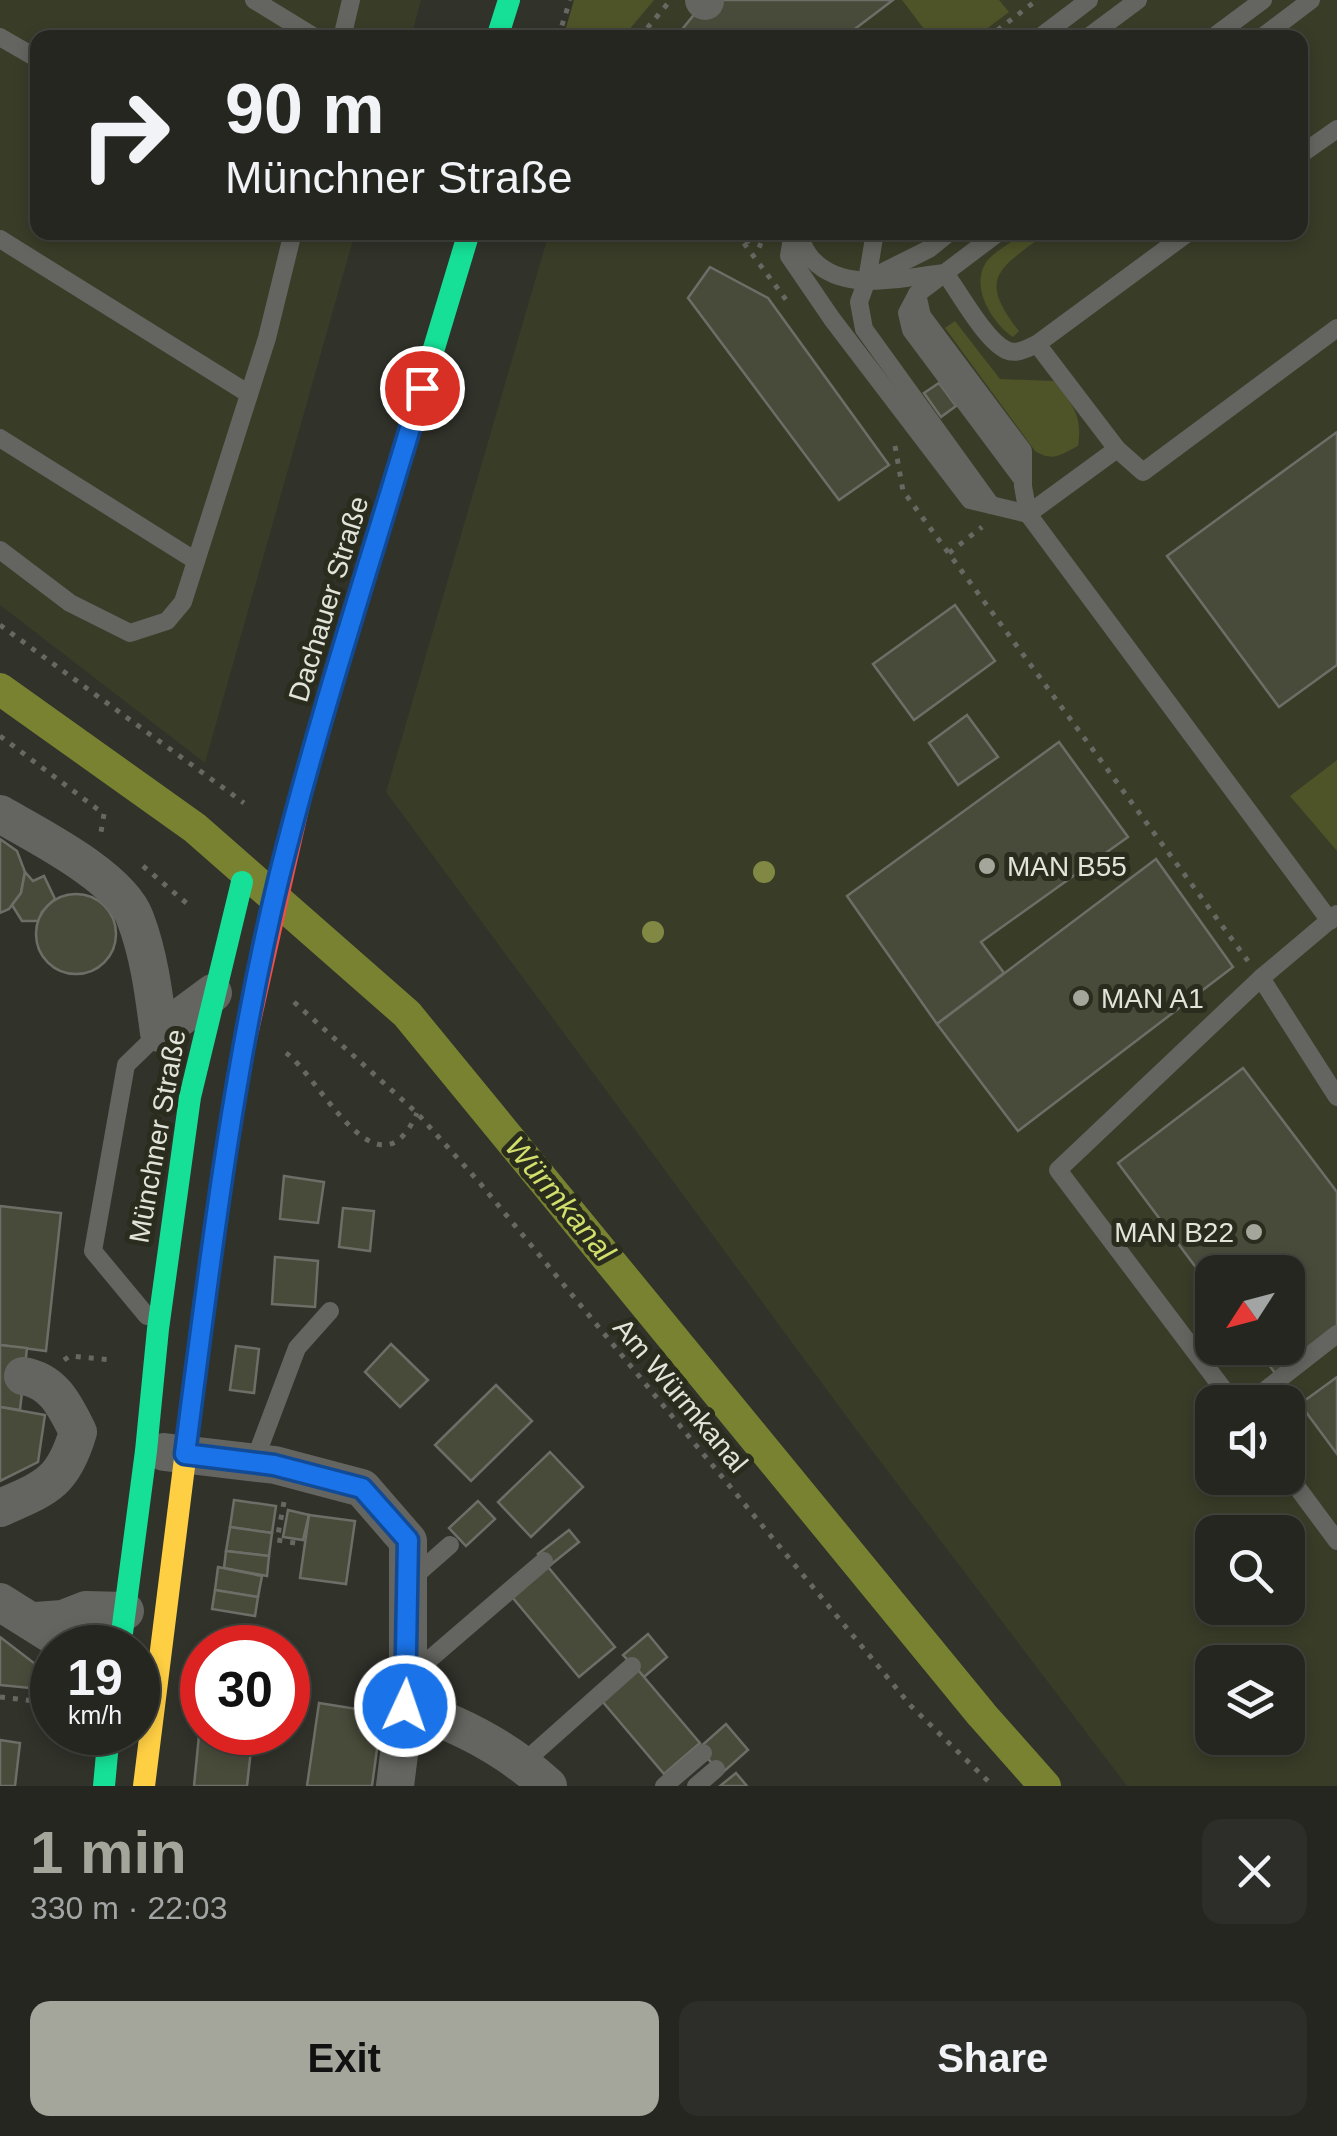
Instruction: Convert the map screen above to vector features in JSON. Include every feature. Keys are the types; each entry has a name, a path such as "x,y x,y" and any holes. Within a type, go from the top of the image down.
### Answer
{"main road":[{"path":"499,30 508,0"},
{"name":"Dachauer Straße","path":"185,1454 228,1134 280,875 306,772 467,240"},
{"name":"Münchner Straße","path":"123,1625 190,1097 246,866"},
{"path":"144,1786 185,1454"},
{"path":"136,1625 166,1616"},
{"path":"104,1786 107,1755"}],"street":[{"path":"0,814 95,870 134,914 153,988 159,1034 213,993"},
{"path":"0,1508 46,1488 69,1461 78,1432 59,1396 30,1377"},
{"path":"146,1451 254,1462 362,1488 408,1540 407,1692 395,1786"},
{"path":"0,1602 41,1625"},
{"path":"35,1621 63,1619 86,1610 114,1625"},
{"path":"407,1692 535,1774"}],"lane":[{"path":"254,0 303,30"},
{"path":"344,30 351,0"},
{"path":"1050,30 1089,0"},
{"path":"1098,30 1138,0"},
{"path":"1223,30 1263,0"},
{"path":"1271,30 1311,0"},
{"path":"0,36 30,54"},
{"path":"1308,150 1337,130"},
{"path":"0,240 249,394"},
{"path":"0,550 70,602 130,633 167,621 183,602 267,338 291,240"},
{"path":"792,240 789,256 832,319 970,500 1028,514 1117,449"},
{"path":"799,240 812,260 836,276 867,280 945,273"},
{"path":"874,240 859,302 864,329 991,505"},
{"path":"867,280 940,240"},
{"path":"988,240 916,294 922,316 1022,451 1028,514 1334,917 1261,978 1058,1170 1220,1385"},
{"path":"945,273 990,336 1007,351 1020,352 1037,344 1178,240"},
{"path":"1037,344 1117,449 1143,472 1337,328"},
{"path":"0,438 196,561"},
{"path":"1261,978 1337,1097"},
{"name":"Münchner Straße","path":"158,1328 93,1250 126,1065 159,1034"},
{"path":"254,1462 297,1348 330,1311"},
{"path":"1272,1385 1337,1334"},
{"path":"1303,1495 1337,1541"},
{"path":"408,1582 450,1544"},
{"path":"407,1692 544,1562"},
{"path":"535,1774 632,1666"},
{"path":"664,1786 702,1753"},
{"path":"696,1786 716,1768"}],"path":[{"path":"561,30 570,0"},
{"path":"646,30 671,0"},
{"path":"997,30 1037,0"},
{"path":"750,240 789,256"},
{"path":"898,448 903,491 1261,978"},
{"path":"0,625 244,803"},
{"path":"0,736 104,814 95,870"},
{"name":"Am Würmkanal","path":"286,996 417,1113 492,1197 911,1706 993,1786"},
{"path":"284,1051 300,1062 359,1137 378,1144 398,1142 417,1113"},
{"path":"30,1377 70,1356 126,1361"},
{"path":"291,1470 277,1540 301,1544"},
{"path":"0,1697 30,1700"}],"shaded area":[{"path":"0,0 421,0 413,30 30,30 30,240 353,240 205,763 0,605"},
{"path":"617,0 1337,0 1337,1786 1127,1786 855,1428 386,792 547,240 1308,240 1308,30 608,30"}],"green space":[{"path":"574,0 654,0 629,30 565,30"},
{"path":"902,0 999,0 1009,12 985,30 925,30"},
{"path":"1014,240 1037,240 999,275 999,298 1019,331 1013,337 991,313 982,292 982,271 1000,249"},
{"path":"955,321 1000,379 1054,381 1077,418 1078,446 1052,457 1035,451 945,328"},
{"path":"1337,760 1337,851 1290,796"}],"building":[{"path":"706,0 893,0 854,30 682,30"},
{"path":"710,267 768,298 889,465 839,500 688,298"},
{"path":"939,383 956,406 941,417 924,393"},
{"path":"1337,432 1337,665 1279,707 1167,556"},
{"path":"955,605 995,661 914,720 873,664"},
{"path":"967,715 998,757 958,785 929,743"},
{"name":"MAN B55","path":"1059,742 1128,837 981,942 1004,973 937,1024 847,896"},
{"path":"0,839 17,851 25,872 21,893 9,909 0,913"},
{"name":"MAN A1","path":"1156,859 1233,967 1018,1131 937,1024"},
{"path":"25,872 33,881 44,876 55,899 39,921 22,921 12,905 21,893"},
{"path":"76,894 91,897 104,906 113,919 113,949 104,962 91,971 76,974 61,971 48,962 39,949 36,934 39,919 48,906 61,897"},
{"name":"MAN B22","path":"1243,1068 1337,1192 1337,1326 1305,1350 1305,1255 1195,1255 1195,1266 1118,1163"},
{"path":"284,1176 324,1182 318,1223 280,1219"},
{"path":"0,1206 61,1213 46,1351 0,1345"},
{"path":"343,1208 374,1211 370,1251 339,1247"},
{"path":"275,1257 318,1261 315,1307 272,1304"},
{"path":"391,1344 428,1380 400,1407 365,1372"},
{"path":"0,1345 27,1348 20,1410 0,1407"},
{"path":"236,1346 259,1349 254,1393 230,1390"},
{"name":"MAN B22","path":"1269,1365 1286,1365 1275,1373"},
{"path":"1337,1377 1337,1454 1305,1411 1305,1400"},
{"path":"496,1385 532,1421 471,1481 435,1445"},
{"path":"0,1407 45,1415 38,1462 0,1481"},
{"path":"550,1452 583,1487 531,1537 498,1502"},
{"path":"234,1500 276,1506 272,1533 230,1527"},
{"path":"478,1501 495,1519 466,1546 449,1528"},
{"path":"288,1510 309,1515 303,1540 283,1537"},
{"path":"309,1515 355,1521 346,1584 300,1578"},
{"path":"230,1527 272,1533 269,1556 226,1551"},
{"path":"569,1530 579,1542 548,1567 538,1554"},
{"path":"226,1551 269,1556 267,1576 224,1568"},
{"path":"218,1567 262,1576 258,1597 215,1590"},
{"path":"548,1567 615,1647 579,1677 512,1597"},
{"path":"215,1590 258,1597 255,1616 212,1609"},
{"path":"648,1634 667,1657 644,1677 623,1655"},
{"path":"0,1637 30,1660 30,1688 0,1685"},
{"path":"638,1670 700,1743 664,1774 602,1701"},
{"path":"319,1703 382,1713 372,1786 307,1786"},
{"path":"726,1724 748,1750 721,1774 699,1748"},
{"path":"0,1740 20,1743 15,1786 0,1786"},
{"path":"197,1755 250,1755 247,1786 194,1786"},
{"path":"736,1773 747,1786 720,1786"}],"waterway":[{"name":"Würmkanal","path":"0,689 195,828 407,1014 982,1715 1045,1786"}],"traffic: fast":[{"path":"500,30 509,0"},
{"path":"306,773 467,240"},
{"path":"123,1625 190,1097 242,882"},
{"path":"104,1786 107,1755"}],"traffic: slow":[{"path":"144,1786 211,1251"}],"traffic: jam":[{"path":"211,1251 237,1079 306,773"}],"place":[{"name":"MAN B55","path":"987,866"},
{"name":"MAN A1","path":"1081,998"},
{"name":"MAN B22","path":"1254,1232"}],"route":[{"path":"405,1706 408,1540 362,1488 274,1465 185,1454 228,1134 267,930 306,772 422,388"}]}
